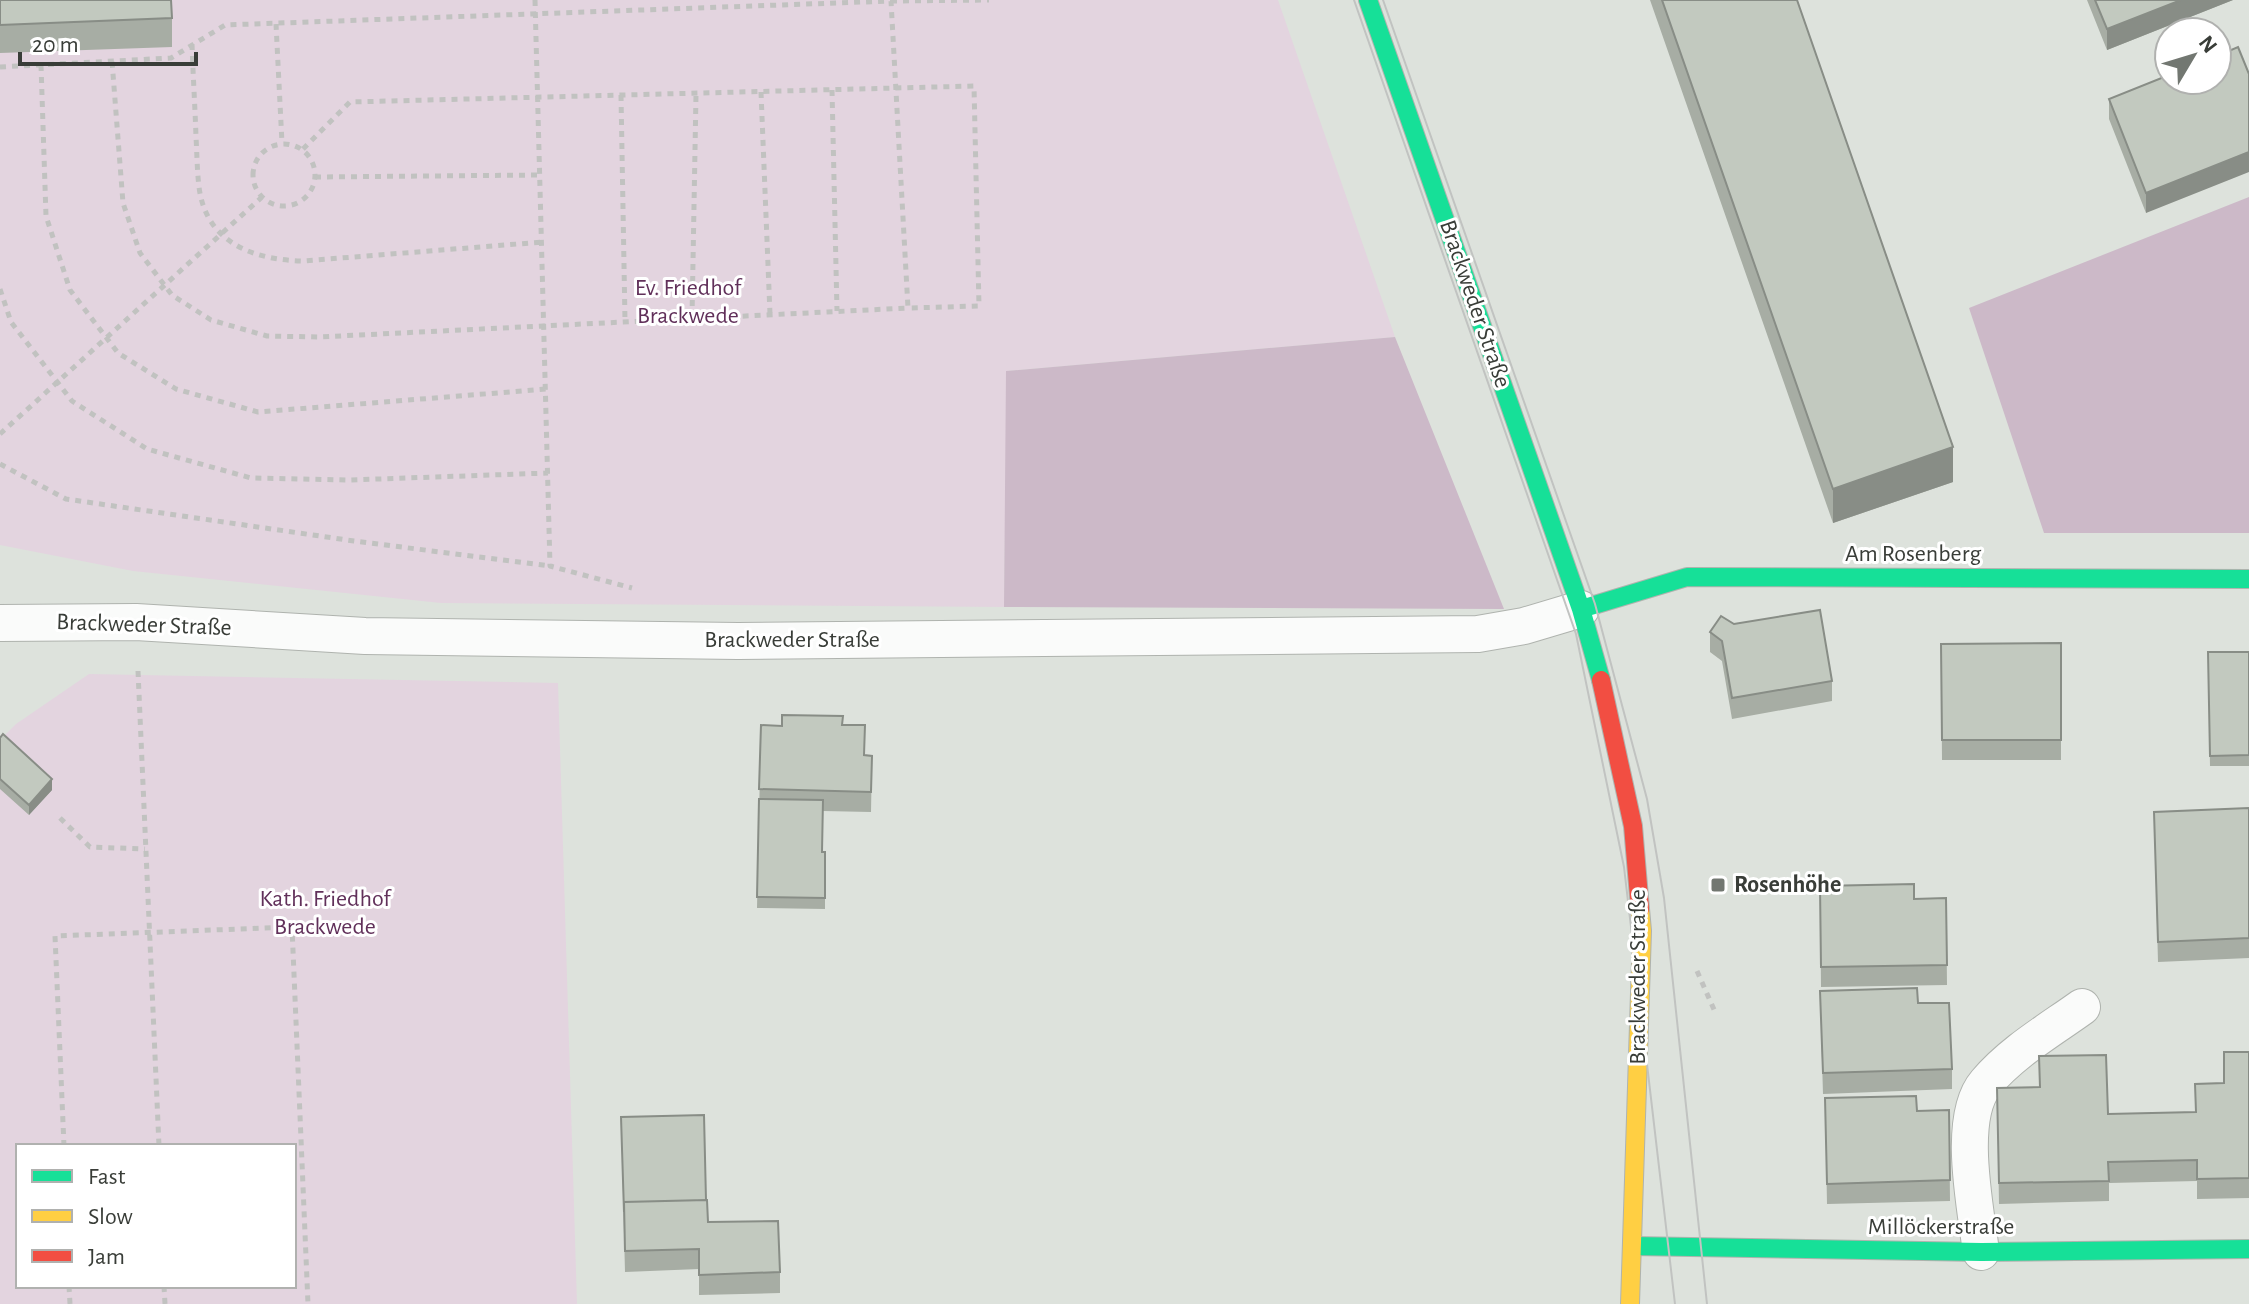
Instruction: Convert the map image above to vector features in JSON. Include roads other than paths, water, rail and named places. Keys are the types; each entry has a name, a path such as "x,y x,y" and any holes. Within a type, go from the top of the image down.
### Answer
{"street":[{"name":"Brackweder Straße","path":"1368,0 1581,609 1609,710 1633,826 1642,931 1630,1304"},
{"name":"Am Rosenberg","path":"1581,609 1652,585 1687,577 2249,579"},
{"name":"Millöckerstraße","path":"1632,1246 1981,1252 2249,1249"}],"lane":[{"name":"Brackweder Straße","path":"0,623 136,622 365,636 785,641 1478,634 1524,626 1581,609"},
{"path":"1981,1252 1971,1173 1970,1122 1984,1085 2020,1051 2082,1007"}],"tram line":[{"path":"1354,0 1576,634 1624,867 1675,1304"},
{"path":"1383,0 1595,604 1647,799 1664,898 1707,1304"}],"place":[{"name":"Rosenhöhe","path":"1718,885"}],"park label":[{"name":"Ev. Friedhof Brackwede","path":"688,302"},
{"name":"Kath. Friedhof Brackwede","path":"325,913"}]}
